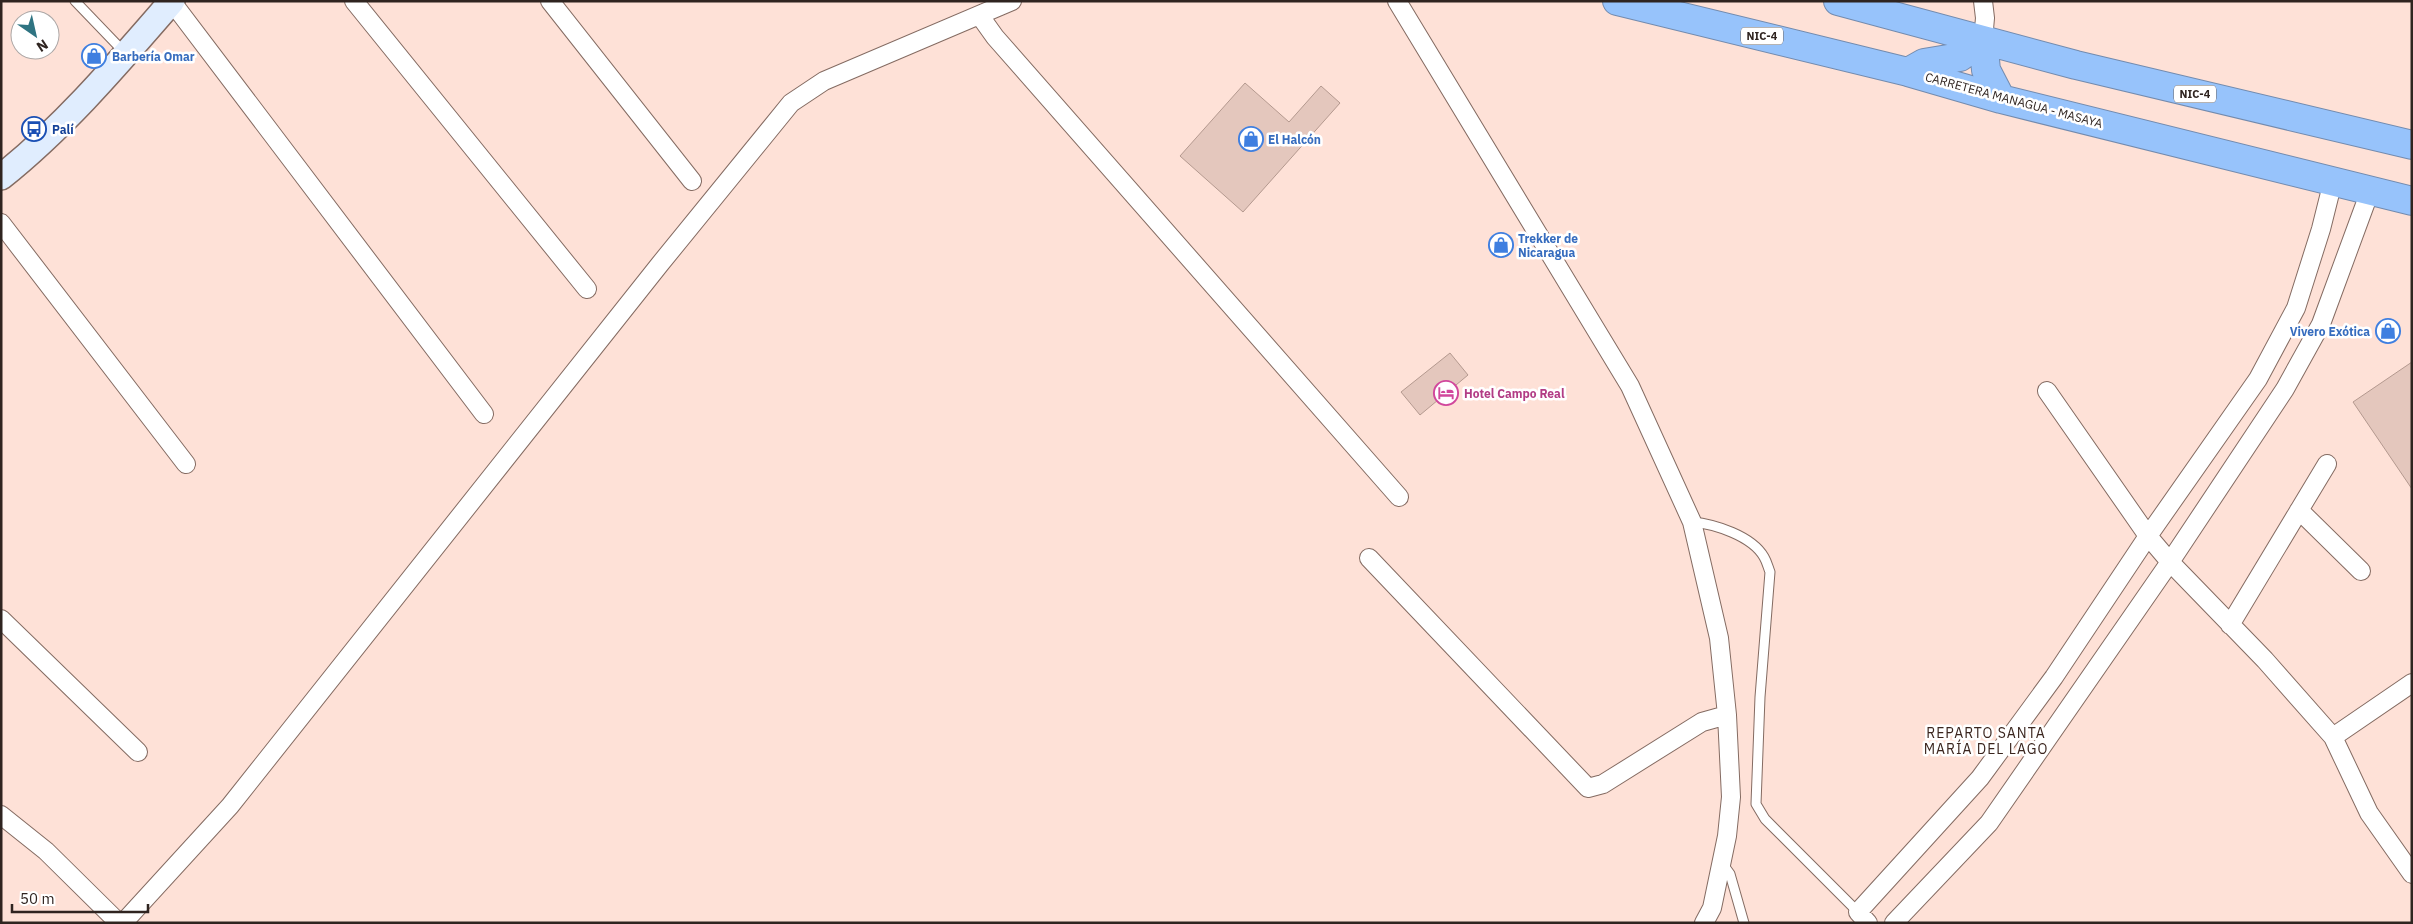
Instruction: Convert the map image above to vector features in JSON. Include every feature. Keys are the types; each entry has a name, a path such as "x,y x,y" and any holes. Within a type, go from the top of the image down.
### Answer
{"highway":[{"name":"CARRETERA MANAGUA - MASAYA","path":"1616,1 1908,72 2001,99 2412,202"},
{"name":"NIC-4","path":"1838,1 2085,68 2412,145"},
{"path":"1908,72 1924,63 1960,56 1984,40 1986,70 2001,99"}],"street":[{"path":"354,1 587,289"},
{"path":"550,1 692,181"},
{"path":"1,815 46,851 121,923 230,806 660,264 791,103 824,81 1012,1"},
{"path":"1397,1 1630,386 1692,522 1719,638 1727,715 1731,797 1727,836 1712,908 1704,923"},
{"path":"1983,1 1986,18 1984,40"},
{"path":"1,177 31,153 126,54 172,2 484,414"},
{"path":"980,16 996,37 1290,370 1399,498"},
{"path":"1863,918 1980,778 2054,677 2148,536 2258,379 2291,316 2321,229 2332,181"},
{"path":"1894,923 1989,823 2170,562 2285,389 2321,324 2370,191"},
{"path":"1,223 186,464"},
{"path":"2047,391 2148,536 2170,562 2265,660 2332,737 2369,813 2412,874"},
{"path":"2230,625 2327,464"},
{"path":"2299,510 2361,571"},
{"path":"1369,558 1588,788 1603,784 1702,722 1727,715"},
{"path":"1,619 138,752"},
{"path":"2332,737 2412,683"}],"lane":[{"path":"75,1 126,54"},
{"path":"1692,522 1720,526 1750,543 1764,556 1770,572 1760,697 1756,804 1765,819 1863,918"},
{"path":"1721,860 1730,874 1744,923"}],"building":[{"name":"El Halcón","path":"1245,83 1289,122 1321,86 1340,103 1243,212 1180,156"},
{"path":"1450,353 1468,375 1420,415 1401,392"},
{"path":"2412,362 2412,489 2353,402"}],"place":[{"name":"Barbería Omar","path":"94,56"},
{"name":"Palí","path":"34,129"},
{"name":"El Halcón","path":"1251,139"},
{"name":"Trekker de Nicaragua","path":"1501,245"},
{"name":"Vivero Exótica","path":"2388,331"},
{"name":"Hotel Campo Real","path":"1446,393"}],"district":[{"name":"REPARTO SANTA MARÍA DEL LAGO","path":"1986,742"}]}
